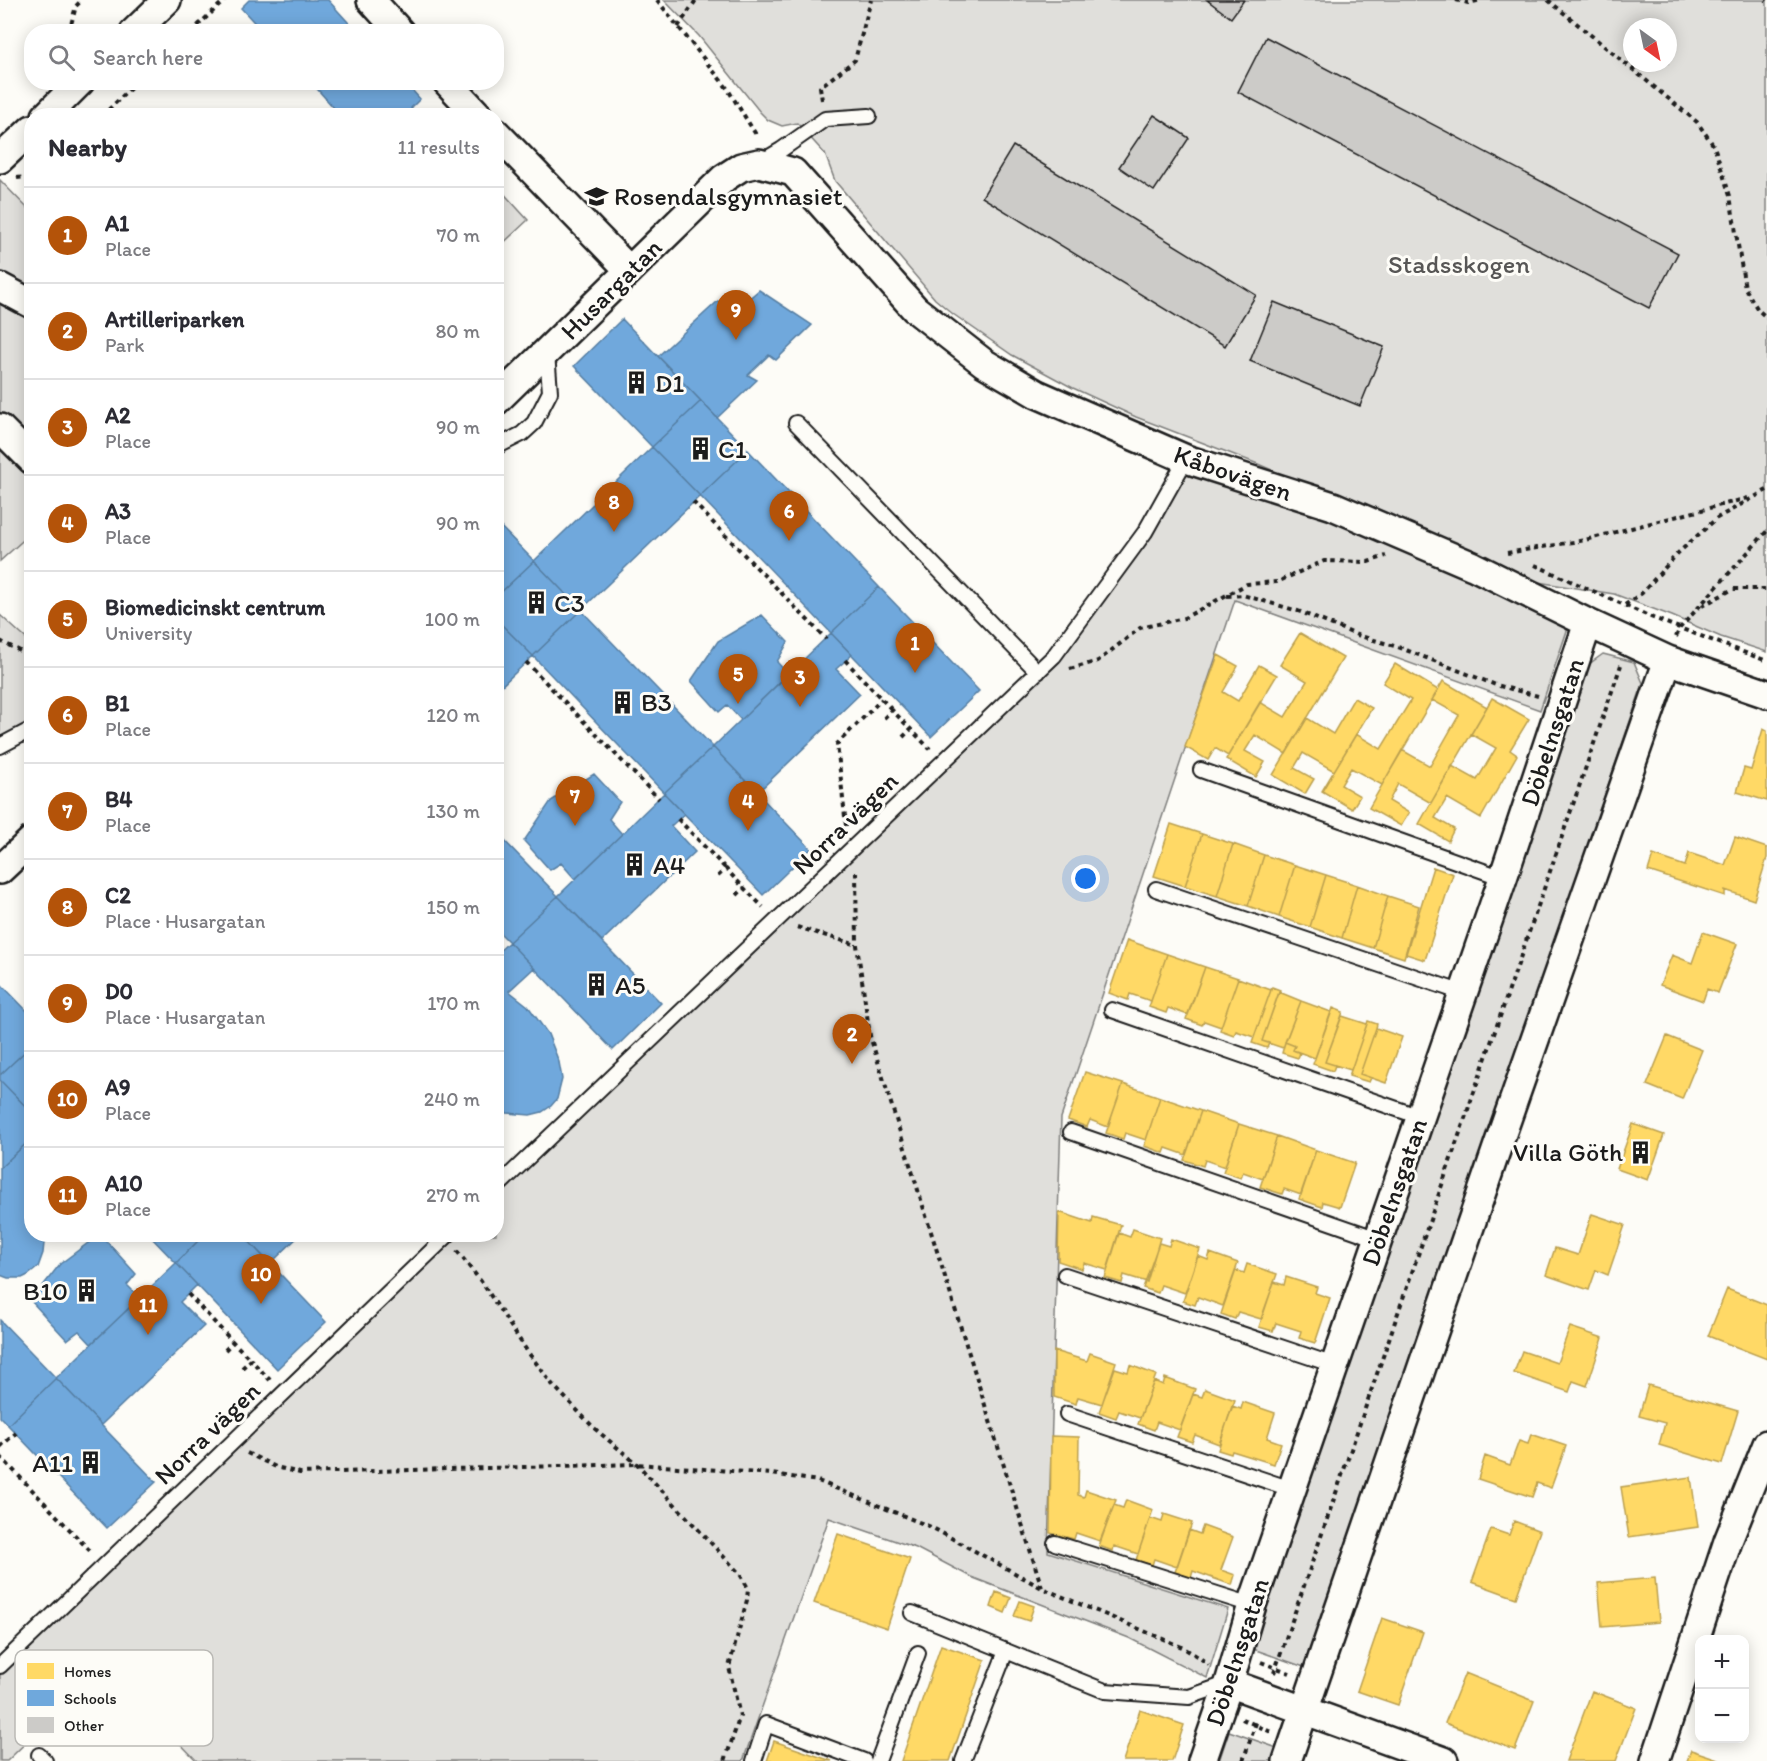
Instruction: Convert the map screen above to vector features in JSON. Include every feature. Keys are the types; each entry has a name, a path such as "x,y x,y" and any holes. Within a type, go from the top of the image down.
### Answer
{"street":[{"path":"142,24 166,0"},
{"path":"371,0 393,24"},
{"path":"54,108 72,90"},
{"path":"455,90 471,108"},
{"path":"0,159 24,136"},
{"path":"504,141 629,270"},
{"name":"Husargatan","path":"504,390 547,353 724,178 741,167 759,163"},
{"name":"Kåbovägen","path":"759,163 793,172 915,309 984,363 1037,394 1186,459 1334,506 1473,566 1668,660 1767,694"},
{"path":"0,287 24,300"},
{"path":"0,428 24,452"},
{"name":"Döbelnsgatan","path":"1202,1761 1291,1489 1503,878 1588,623"},
{"path":"1290,1751 1498,1145 1668,660"},
{"path":"0,870 24,848"},
{"path":"1655,1761 1728,1541 1767,1444"},
{"path":"1229,1683 1444,1761"}],"lane":[{"path":"759,163 825,118 869,116"},
{"path":"504,443 522,434 534,423 550,392 547,353"},
{"path":"796,423 1038,672"},
{"name":"Norra vägen","path":"504,1180 1054,656 1144,532 1186,459"},
{"path":"0,746 24,733"},
{"path":"1201,770 1503,878"},
{"path":"1156,890 1463,993"},
{"path":"1112,1010 1420,1117"},
{"path":"1071,1132 1378,1239"},
{"name":"Norra vägen","path":"16,1650 441,1242"},
{"path":"1065,1275 1334,1365"},
{"path":"1066,1414 1291,1489"},
{"path":"1055,1543 1252,1605"},
{"path":"912,1613 1105,1691 1189,1697 1229,1683"},
{"name":"Norra vägen","path":"0,1666 15,1651"},
{"path":"963,1761 1006,1651"},
{"path":"878,1761 918,1653"},
{"path":"754,1761 766,1724 864,1761"}],"path":[{"path":"71,24 76,6 82,0"},
{"path":"200,24 225,0"},
{"path":"657,0 727,88 755,133 759,163"},
{"path":"678,27 696,0"},
{"path":"825,118 820,87 855,60 871,0"},
{"path":"1456,0 1468,3 1481,0"},
{"path":"1548,0 1697,122 1714,146 1730,196 1745,288 1758,310 1767,318"},
{"path":"110,108 129,90"},
{"path":"1624,604 1642,593 1678,553 1717,518 1767,490"},
{"path":"1473,566 1508,553 1585,540 1755,496"},
{"path":"693,502 826,639"},
{"path":"1668,660 1680,628 1767,531"},
{"path":"1067,670 1098,661 1140,628 1184,618 1247,584 1277,582 1324,561 1368,562 1421,544"},
{"path":"1500,550 1516,556"},
{"path":"1532,564 1680,628 1767,661"},
{"path":"1698,608 1733,589 1767,589"},
{"path":"1225,596 1243,595 1298,611 1496,685 1547,699"},
{"path":"0,641 24,653"},
{"path":"1243,1761 1629,642"},
{"path":"845,660 943,762"},
{"path":"526,662 659,799"},
{"path":"882,699 837,744 852,849 856,945 870,1036 1042,1588"},
{"path":"884,718 892,710"},
{"path":"903,737 911,729"},
{"path":"678,819 776,921 856,945"},
{"path":"718,876 726,869"},
{"path":"737,896 744,888"},
{"path":"452,1242 552,1384 594,1428 637,1464 740,1574 748,1588 747,1600 729,1667 740,1716 725,1761"},
{"path":"188,1294 283,1393"},
{"path":"225,1350 233,1342"},
{"path":"242,1368 251,1360"},
{"path":"0,1447 15,1433"},
{"path":"230,1445 276,1467 300,1473 637,1464 772,1474 818,1481 931,1527 1042,1588 1182,1647 1200,1658 1229,1683"},
{"path":"0,1456 104,1565"},
{"path":"1237,1653 1313,1682"},
{"path":"1219,1710 1255,1725 1290,1751"}],"green space":[{"name":"Stadsskogen","path":"664,0 1767,0 1767,652 1721,637 1614,594 1525,580 1258,464 1136,417 1073,388 1012,355 935,299 835,181 825,154 797,123 782,126 768,120 699,36"},
{"path":"0,180 24,205 24,539 0,561"},
{"path":"504,194 528,220 504,242"},
{"path":"1186,459 1572,616 1540,710 1235,600 1061,1118 1048,1552 1228,1609 1207,1678 1129,1638 971,1577 916,1548 829,1518 743,1761 197,1761 182,1746 213,1746 213,1650 17,1650 442,1242 504,1242 504,1181 1054,656"},
{"path":"0,615 24,637 24,733 0,746"},
{"path":"1603,654 1634,662 1643,683 1307,1668 1253,1649 1585,667"},
{"path":"15,1652 15,1746 22,1746 7,1761 0,1761 0,1666"},
{"path":"1229,1731 1280,1749 1276,1761 1219,1761"}],"building: Homes":[{"path":"1300,633 1343,658 1286,754 1255,735 1245,751 1265,762 1256,777 1226,759 1260,702 1285,717 1307,681 1280,665"},
{"path":"1218,655 1238,666 1223,692 1238,701 1259,665 1277,675 1228,756 1215,748 1208,760 1185,747"},
{"path":"1395,664 1438,690 1382,785 1351,768 1341,785 1360,796 1352,809 1322,791 1356,734 1381,749 1411,700 1383,683"},
{"path":"1443,681 1487,707 1431,803 1398,784 1389,801 1409,813 1401,826 1369,808 1402,750 1430,766 1459,715 1432,700"},
{"path":"1354,698 1372,708 1334,771 1303,753 1294,768 1314,779 1305,794 1273,775 1307,718 1333,734"},
{"path":"1492,698 1529,719 1510,750 1517,755 1481,818 1447,798 1435,818 1454,829 1448,841 1419,824 1452,766 1477,780 1496,748 1471,734"},
{"path":"1763,729 1767,731 1767,801 1737,792 1744,768 1751,770"},
{"path":"1171,824 1202,834 1185,886 1154,876"},
{"path":"1202,834 1233,844 1217,896 1185,886"},
{"path":"1735,837 1767,848 1767,858 1754,900 1725,890 1725,896 1648,871 1653,855 1685,866 1689,853 1725,865"},
{"path":"1233,844 1264,855 1248,906 1217,896"},
{"path":"1264,855 1295,865 1279,917 1248,906"},
{"path":"1295,865 1326,875 1310,927 1279,917"},
{"path":"1433,867 1453,874 1425,960 1406,954"},
{"path":"1326,875 1357,885 1342,938 1310,927"},
{"path":"1357,885 1388,896 1373,948 1342,938"},
{"path":"1388,896 1419,906 1404,958 1373,948"},
{"path":"1703,932 1737,944 1718,993 1707,989 1703,1001 1660,985 1672,955 1692,963"},
{"path":"1127,940 1167,954 1151,1001 1130,994 1128,1000 1109,993"},
{"path":"1167,954 1205,967 1188,1015 1168,1008 1166,1013 1149,1007"},
{"path":"1205,967 1238,978 1221,1027 1204,1021 1202,1025 1186,1019"},
{"path":"1238,978 1271,990 1254,1037 1236,1031 1234,1035 1220,1030"},
{"path":"1272,987 1280,990 1262,1041 1269,1043 1267,1048 1252,1043"},
{"path":"1279,992 1301,1001 1283,1048 1262,1041"},
{"path":"1301,1001 1331,1012 1315,1058 1293,1050 1295,1046 1285,1042"},
{"path":"1333,1008 1343,1012 1325,1062 1335,1065 1333,1071 1313,1064"},
{"path":"1342,1016 1367,1024 1351,1070 1325,1062"},
{"path":"1368,1021 1377,1024 1376,1028 1402,1037 1386,1083 1371,1078 1369,1082 1349,1076"},
{"path":"1376,1028 1402,1037 1386,1083 1360,1074"},
{"path":"1667,1036 1702,1050 1682,1099 1647,1085"},
{"path":"1285,1042 1295,1046 1293,1050 1300,1053 1298,1058 1282,1053"},
{"path":"1085,1072 1123,1084 1108,1127 1090,1120 1087,1127 1068,1120"},
{"path":"1123,1084 1160,1097 1146,1140 1125,1133 1123,1139 1106,1133"},
{"path":"1160,1097 1201,1111 1186,1155 1166,1148 1164,1153 1144,1146"},
{"path":"1201,1111 1239,1124 1225,1167 1205,1160 1203,1166 1184,1160"},
{"path":"1239,1124 1277,1136 1263,1179 1243,1172 1241,1178 1223,1172"},
{"name":"Villa Göth","path":"1633,1124 1664,1135 1648,1180 1617,1169"},
{"path":"1277,1136 1316,1150 1301,1195 1284,1189 1282,1194 1260,1187"},
{"path":"1316,1150 1355,1163 1340,1207 1323,1202 1322,1207 1299,1199"},
{"path":"1059,1212 1092,1223 1093,1217 1121,1225 1107,1270 1084,1263 1082,1269 1058,1261"},
{"path":"1592,1214 1625,1225 1608,1275 1596,1270 1589,1290 1546,1275 1555,1248 1578,1255"},
{"path":"1133,1229 1160,1238 1147,1282 1124,1275 1122,1283 1105,1278 1119,1233 1130,1237"},
{"path":"1171,1239 1200,1249 1185,1293 1161,1285 1158,1293 1143,1288 1159,1243 1169,1246"},
{"path":"1210,1253 1238,1263 1223,1306 1198,1297 1195,1305 1183,1301 1198,1256 1208,1260"},
{"path":"1247,1264 1277,1274 1261,1319 1238,1312 1235,1319 1221,1314 1236,1270 1244,1273"},
{"path":"1286,1277 1317,1287 1315,1293 1330,1298 1315,1343 1299,1338 1301,1331 1276,1323 1273,1331 1259,1327 1274,1282 1284,1285"},
{"path":"1727,1289 1767,1305 1767,1359 1708,1336"},
{"path":"1570,1327 1603,1338 1587,1386 1573,1381 1569,1392 1514,1373 1522,1351 1557,1363"},
{"path":"1054,1351 1087,1361 1090,1353 1116,1362 1102,1404 1078,1397 1076,1404 1054,1397"},
{"path":"1130,1365 1156,1375 1140,1418 1119,1411 1116,1418 1099,1412 1115,1368 1128,1372"},
{"path":"1165,1378 1195,1389 1180,1430 1157,1422 1154,1430 1138,1424 1154,1381 1163,1385"},
{"path":"1648,1385 1738,1411 1722,1464 1659,1445 1665,1423 1639,1416"},
{"path":"1205,1389 1235,1400 1219,1444 1195,1435 1192,1442 1177,1437 1193,1394 1202,1397"},
{"path":"1243,1402 1275,1413 1267,1438 1281,1443 1274,1464 1232,1451 1231,1454 1218,1450 1232,1406 1241,1409"},
{"path":"1531,1434 1566,1446 1551,1488 1537,1483 1532,1497 1478,1479 1485,1456 1510,1465 1519,1441 1528,1444"},
{"path":"1051,1436 1079,1437 1078,1495 1084,1497 1086,1490 1116,1500 1100,1541 1076,1533 1074,1539 1050,1533"},
{"path":"1691,1477 1698,1527 1629,1537 1621,1487"},
{"path":"1126,1500 1153,1510 1138,1554 1114,1546 1113,1551 1099,1546 1114,1505 1123,1508"},
{"path":"1164,1514 1192,1523 1177,1567 1154,1559 1152,1565 1136,1560 1150,1518 1162,1522"},
{"path":"1514,1521 1540,1531 1516,1598 1472,1582 1491,1529 1509,1535"},
{"path":"1203,1526 1233,1537 1221,1570 1235,1575 1232,1585 1193,1571 1191,1578 1175,1572 1189,1530 1200,1534"},
{"path":"838,1534 910,1559 887,1628 814,1603"},
{"path":"1655,1578 1659,1622 1602,1627 1598,1583"},
{"path":"996,1592 1011,1598 1005,1613 991,1607"},
{"path":"1020,1601 1034,1606 1029,1621 1014,1616"},
{"path":"1382,1618 1423,1632 1398,1705 1357,1691"},
{"path":"941,1645 985,1660 950,1761 901,1761"},
{"path":"1465,1673 1534,1701 1515,1750 1445,1723"},
{"path":"1592,1691 1636,1708 1616,1761 1566,1761"},
{"path":"1140,1710 1184,1725 1172,1761 1123,1761"},
{"path":"774,1741 817,1756 832,1761 767,1761"},
{"path":"1691,1750 1724,1761 1687,1761"}],"building: Schools":[{"path":"249,0 328,0 350,24 256,24 241,8"},
{"path":"318,90 412,90 420,99 411,108 334,108"},
{"path":"759,290 812,325 776,360 769,355 748,375 757,380 717,418 658,356 718,301 733,312"},
{"name":"D1","path":"622,319 701,401 652,447 574,366"},
{"name":"C1","path":"701,401 748,450 700,496 652,447"},
{"path":"652,447 700,496 581,610 534,561"},
{"path":"748,450 879,587 831,633 700,496"},
{"path":"504,530 534,561 504,589"},
{"name":"C3","path":"534,561 581,610 533,656 504,627 504,589"},
{"path":"879,587 979,691 931,737 831,633"},
{"name":"B3","path":"581,610 713,747 664,793 533,656"},
{"path":"762,615 788,642 777,662 788,674 741,720 727,705 719,712 691,681 718,641"},
{"path":"504,627 533,656 504,683"},
{"path":"831,633 852,655 836,669 860,694 757,793 713,747"},
{"path":"713,747 811,849 763,895 664,793"},
{"path":"594,774 620,802 609,819 622,834 575,879 561,863 550,870 524,841 551,801"},
{"name":"A4","path":"664,793 684,814 671,826 695,852 602,941 558,896"},
{"path":"504,840 558,896 509,942 504,937"},
{"name":"A5","path":"558,896 661,1003 613,1050 509,942"},
{"path":"509,942 534,968 509,991 528,1006 548,1034 559,1062 562,1079 557,1099 551,1106 542,1112 530,1115 504,1112 504,947"},
{"path":"0,983 24,1008 24,1052 0,1075"},
{"path":"24,1052 24,1105 0,1080 0,1075"},
{"path":"0,1080 24,1105 24,1146 0,1168"},
{"path":"24,1146 24,1242 44,1242 38,1267 22,1278 8,1278 0,1275 0,1168"},
{"name":"B10","path":"89,1242 107,1242 136,1274 127,1285 140,1298 91,1344 79,1331 67,1340 31,1301 60,1264"},
{"path":"156,1242 197,1242 176,1263"},
{"path":"197,1242 250,1242 326,1322 277,1369 176,1263"},
{"path":"249,1242 293,1242 270,1264"},
{"path":"176,1263 197,1285 180,1302 204,1326 101,1425 56,1378"},
{"path":"0,1320 56,1378 8,1425 0,1417"},
{"name":"A11","path":"56,1378 156,1482 107,1528 8,1425"}],"building: Other":[{"path":"1207,0 1244,0 1231,18"},
{"path":"1266,37 1678,253 1649,308 1238,92"},
{"path":"1154,115 1189,138 1154,191 1119,167"},
{"path":"1013,146 1256,295 1225,346 982,197"},
{"path":"1274,302 1384,347 1360,406 1250,361"}],"place":[{"name":"Rosendalsgymnasiet","path":"596,196"},
{"name":"D0","path":"736,340"},
{"name":"D1","path":"637,383"},
{"name":"C1","path":"700,449"},
{"name":"C2","path":"614,532"},
{"name":"B1","path":"789,541"},
{"name":"C3","path":"536,603"},
{"name":"A1","path":"915,673"},
{"name":"B3","path":"623,702"},
{"name":"Biomedicinskt centrum","path":"738,704"},
{"name":"A2","path":"800,707"},
{"name":"B4","path":"575,826"},
{"name":"A3","path":"748,831"},
{"name":"A4","path":"635,865"},
{"name":"A5","path":"597,985"},
{"name":"Artilleriparken","path":"852,1064"},
{"name":"Villa Göth","path":"1641,1152"},
{"name":"B10","path":"86,1291"},
{"name":"A9","path":"261,1304"},
{"name":"A10","path":"148,1335"},
{"name":"A11","path":"91,1463"}]}
